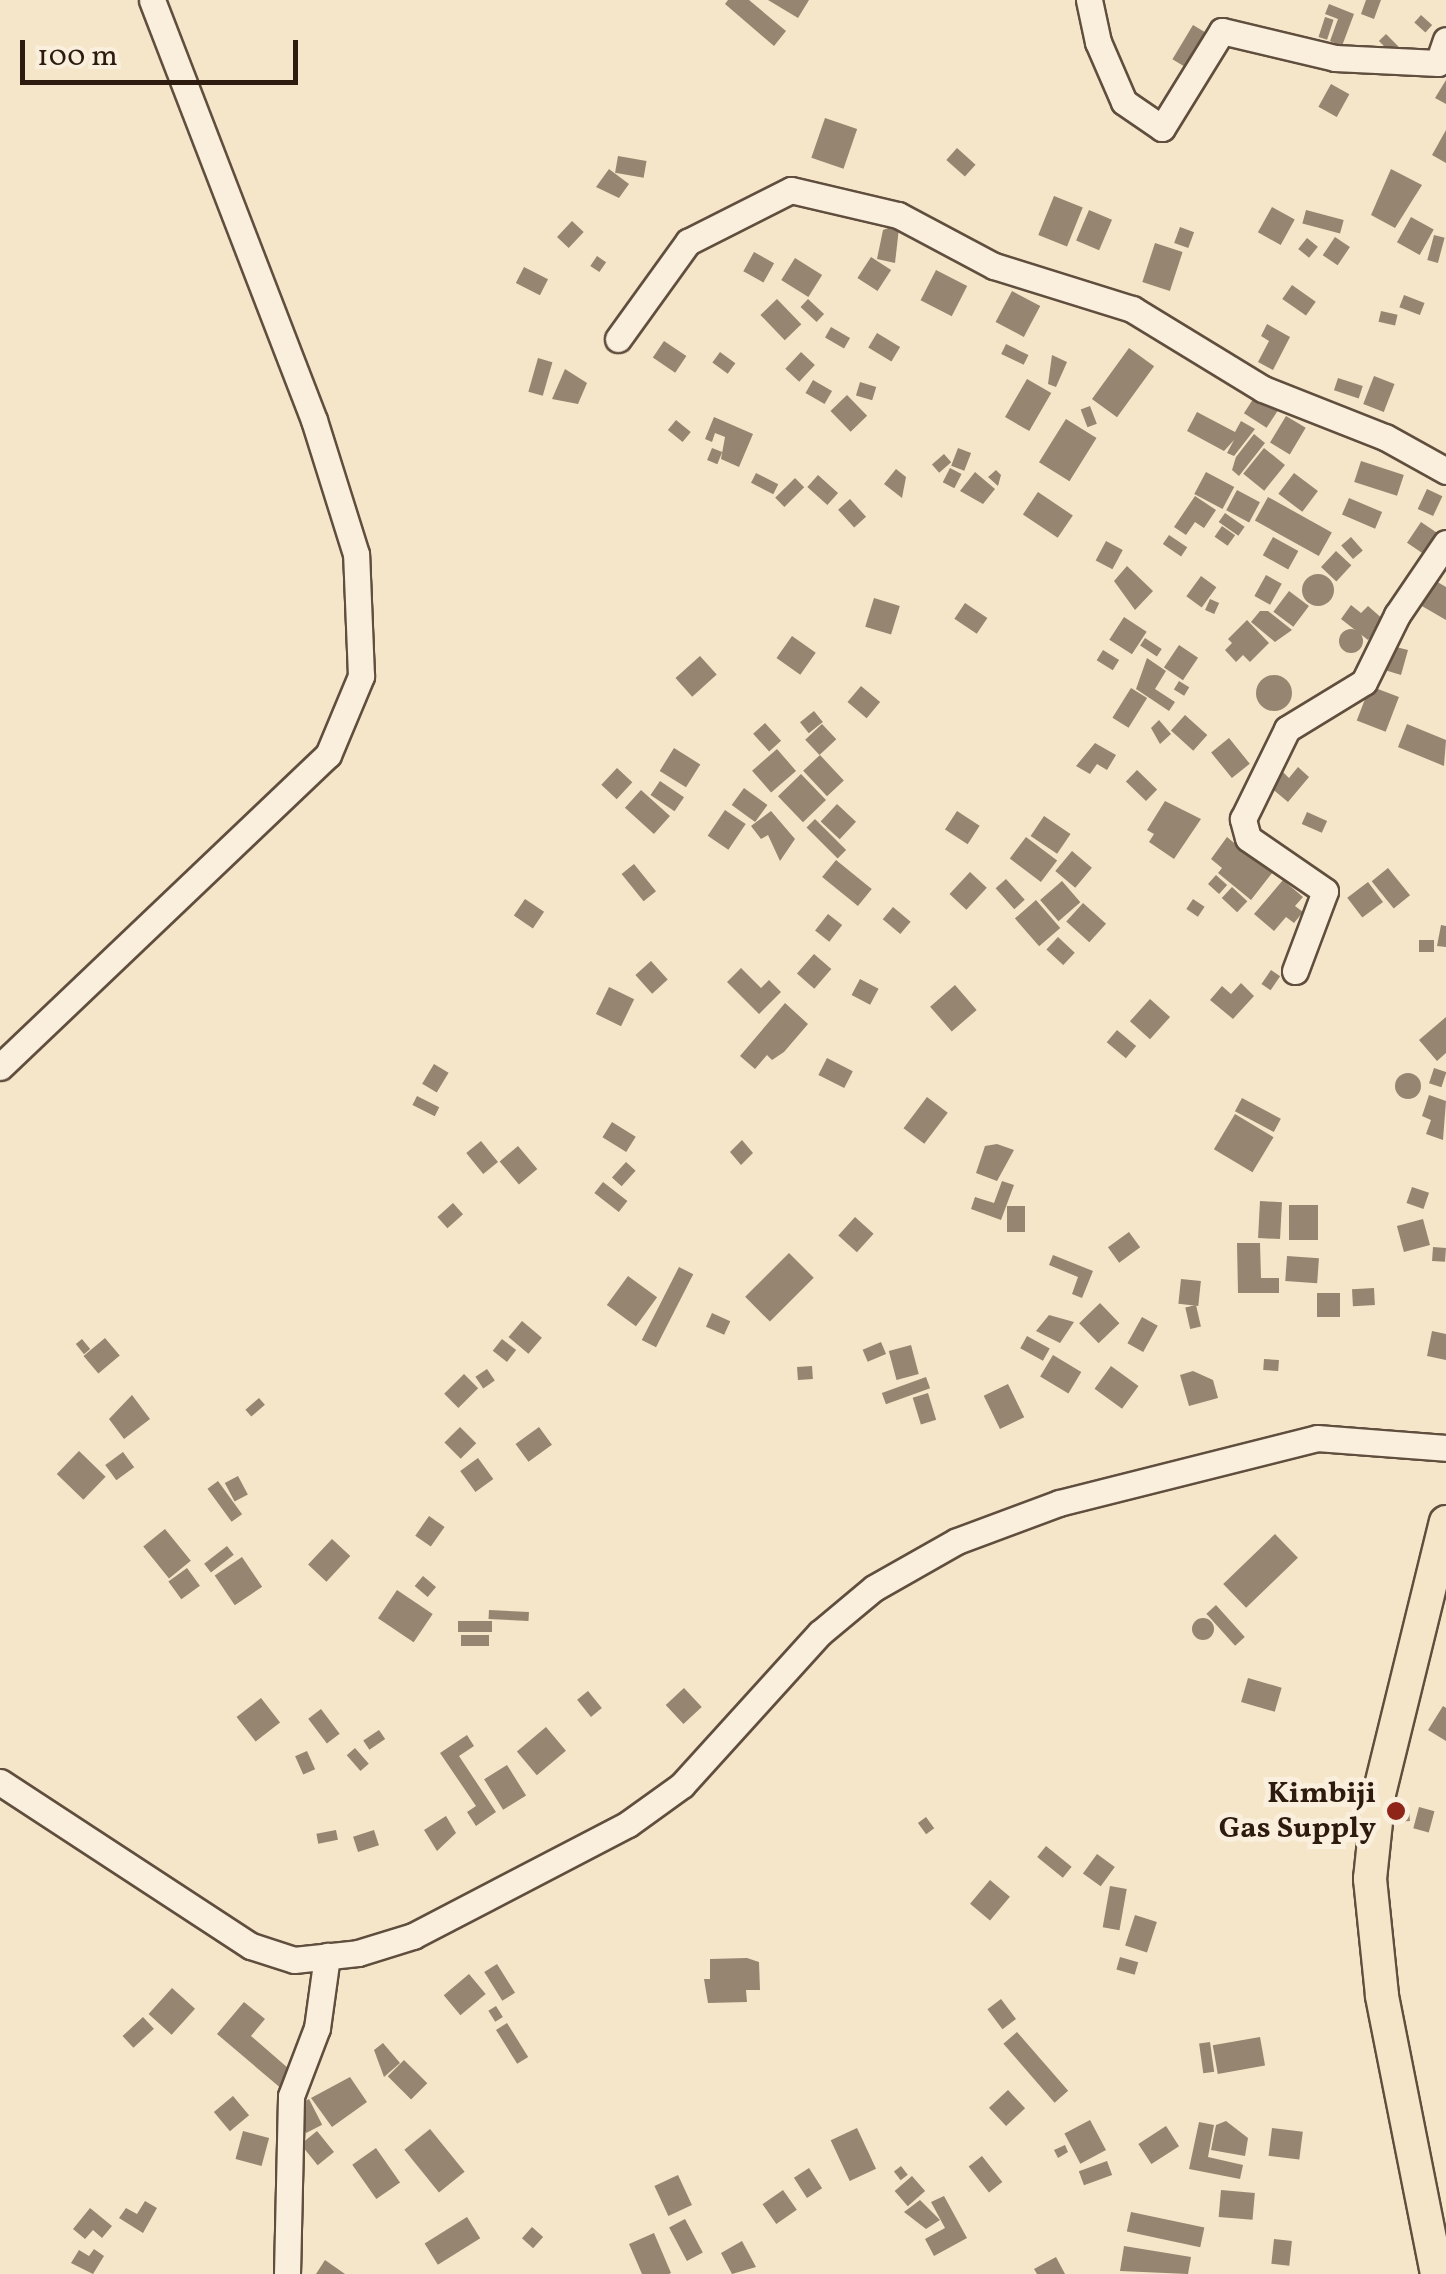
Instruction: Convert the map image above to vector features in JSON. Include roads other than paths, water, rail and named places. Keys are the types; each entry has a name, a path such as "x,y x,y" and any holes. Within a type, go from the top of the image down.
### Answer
{"main road":[{"path":"1437,2274 1382,1996 1370,1879 1379,1794 1446,1522"}],"street":[{"path":"0,1067 328,755 361,676 356,554 314,420 166,13 152,0"},
{"path":"1090,0 1098,42 1124,102 1162,128 1222,30 1335,58 1438,63 1446,40"},
{"path":"618,339 688,242 791,190 898,216 994,266 1132,308 1264,389 1385,437 1446,471"},
{"path":"1295,971 1325,892 1248,838 1243,819 1287,728 1364,682 1397,615 1446,543"},
{"path":"0,1782 251,1946 294,1960 327,1956 413,1936 628,1824 682,1785 820,1633 874,1588 957,1542 1059,1503 1317,1438 1446,1448"},
{"path":"287,2274 291,2096 316,2028 327,1956"}],"place":[{"name":"Kimbiji Gas Supply","path":"1396,1811"}]}
